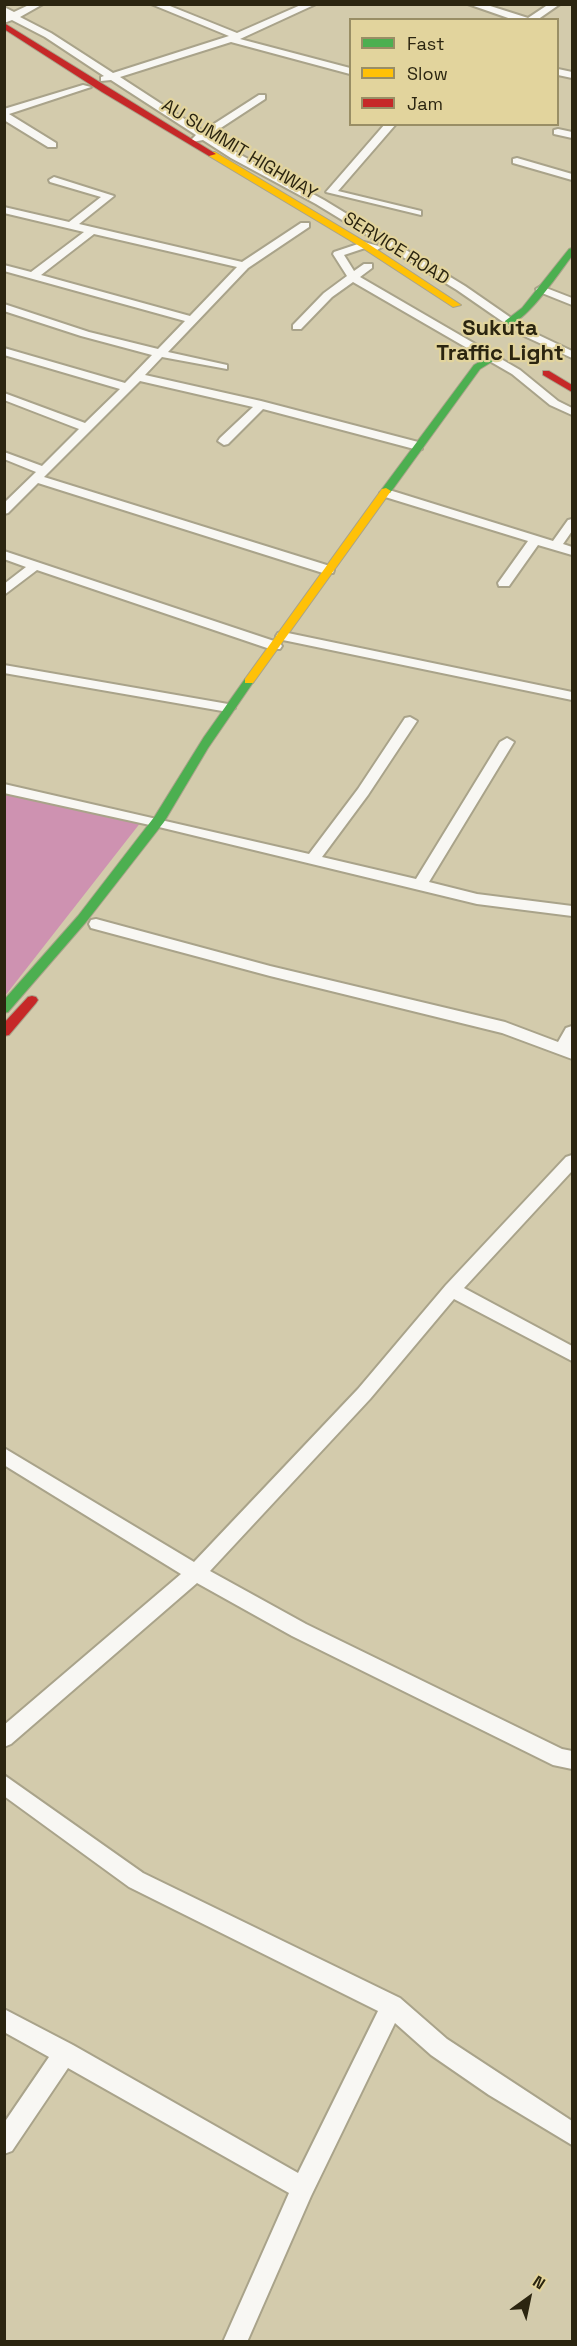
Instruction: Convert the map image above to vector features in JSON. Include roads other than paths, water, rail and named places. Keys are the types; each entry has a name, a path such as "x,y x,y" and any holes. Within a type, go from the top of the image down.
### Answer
{"main road":[{"name":"AU SUMMIT HIGHWAY","path":"8,21 89,85 372,269"},
{"name":"AU SUMMIT HIGHWAY","path":"4,36 364,245 456,305"},
{"path":"508,322 525,310 573,251"},
{"path":"403,287 426,300"},
{"path":"525,310 526,333"},
{"path":"476,348 477,367"},
{"path":"4,1009 82,919 147,833 159,822 228,708 477,367 493,358"},
{"path":"573,376 547,366 573,389"},
{"path":"92,929 159,836 159,822"},
{"path":"4,1032 43,987"}],"street":[{"path":"8,21 39,4"},
{"path":"155,4 234,37 349,70"},
{"path":"4,113 234,37 312,4"},
{"path":"472,4 521,18"},
{"path":"532,18 556,4"},
{"name":"SERVICE ROAD","path":"4,10 8,21 48,35 235,156 320,202 461,288 526,333 573,355"},
{"path":"190,143 262,97"},
{"path":"4,113 52,146"},
{"path":"389,126 332,192 417,213"},
{"path":"558,132 573,135"},
{"path":"517,161 573,177"},
{"path":"54,180 109,196 69,227"},
{"path":"4,210 244,266"},
{"path":"4,510 88,428 244,266 305,225"},
{"path":"32,276 92,231"},
{"path":"353,277 338,255 364,245 395,248"},
{"path":"4,268 193,320"},
{"path":"297,327 328,295 353,277 372,269"},
{"name":"SERVICE ROAD","path":"353,277 516,372 554,403 573,412"},
{"path":"541,289 573,302"},
{"path":"4,307 42,322 223,367"},
{"path":"4,351 127,387"},
{"path":"137,377 261,405 418,446"},
{"path":"4,396 88,428"},
{"path":"224,441 261,405"},
{"path":"4,455 41,475 328,570"},
{"path":"386,494 573,551"},
{"path":"556,546 573,523"},
{"path":"504,583 536,539"},
{"path":"4,555 279,641 573,696"},
{"path":"4,591 36,565"},
{"path":"4,669 228,708"},
{"path":"313,859 363,792 410,721"},
{"path":"420,885 507,742"},
{"path":"4,788 159,822 477,899 571,908"},
{"path":"92,929 504,1028 568,1051 573,1032"},
{"path":"4,1738 196,1574 364,1394 452,1290 571,1166"},
{"path":"452,1290 573,1354"},
{"path":"4,1455 196,1574 299,1630 560,1758 573,1760"},
{"path":"4,1784 136,1880 392,2006 439,2047 497,2087 573,2134"},
{"path":"235,2342 303,2188 392,2006"},
{"path":"4,2020 303,2188"},
{"path":"4,2143 65,2054"}],"district":[{"name":"Sukuta Traffic Light","path":"500,342"}]}
